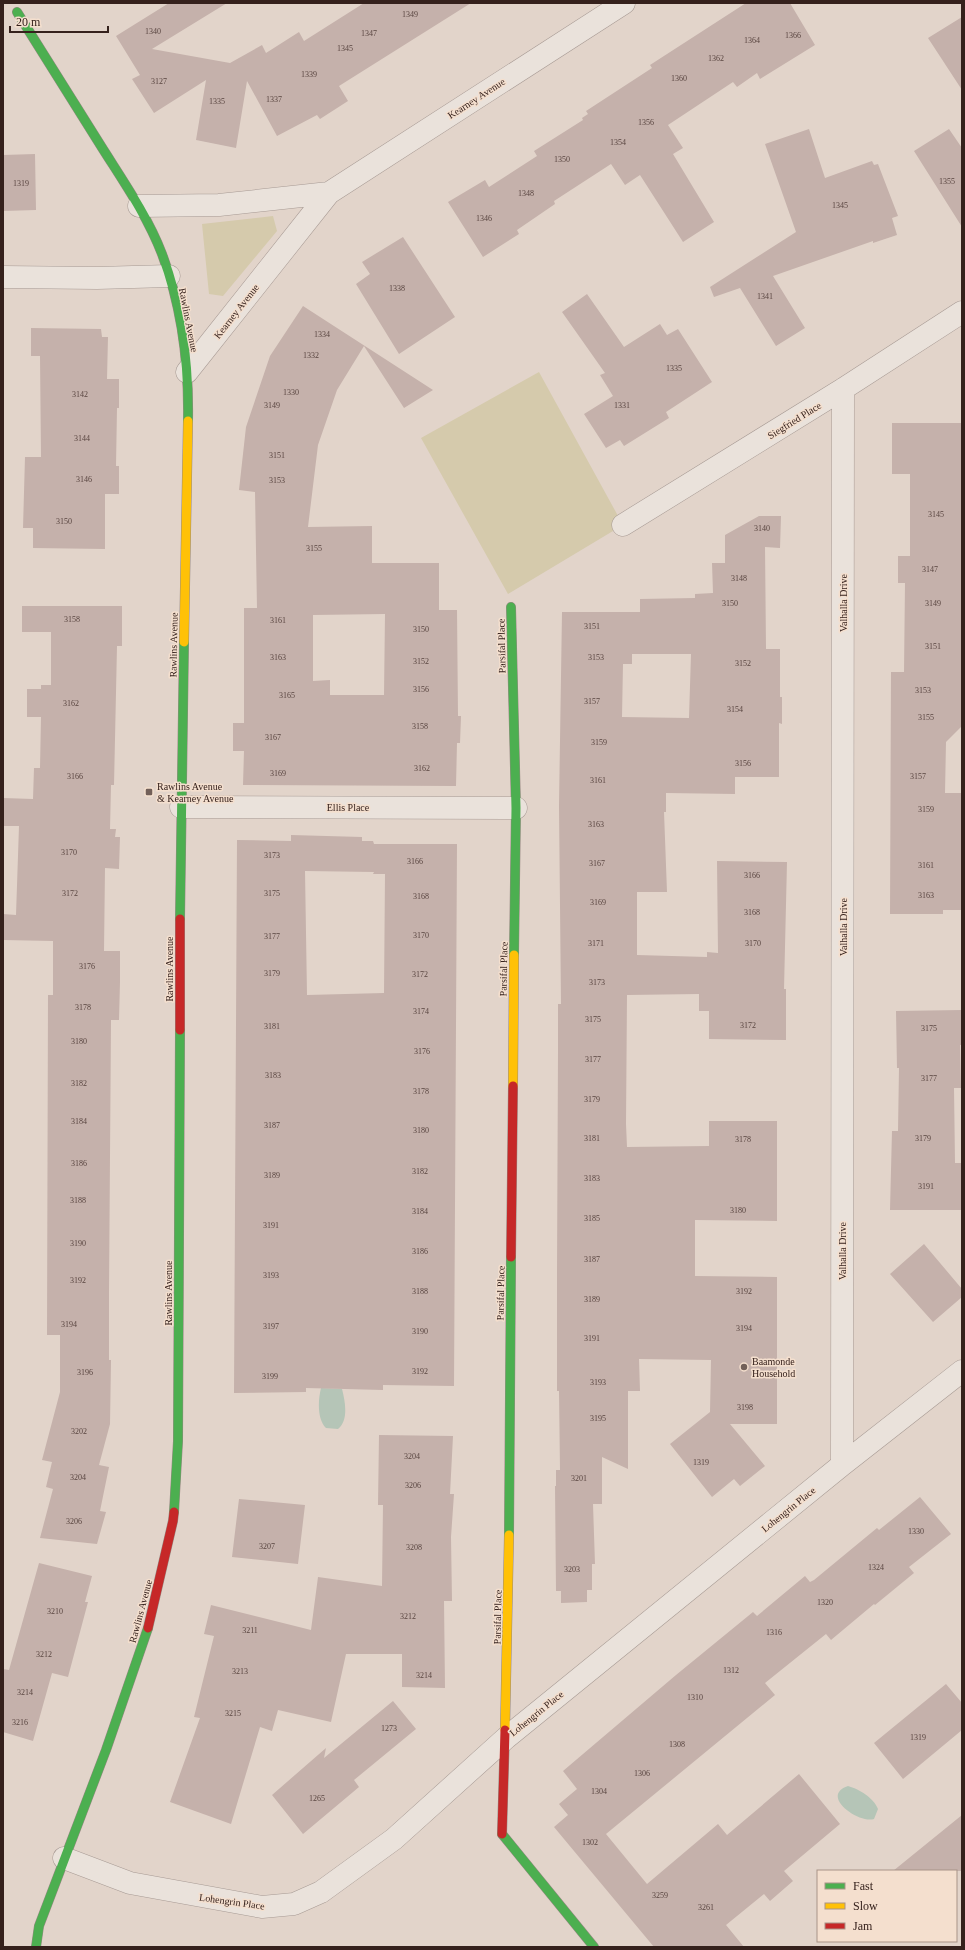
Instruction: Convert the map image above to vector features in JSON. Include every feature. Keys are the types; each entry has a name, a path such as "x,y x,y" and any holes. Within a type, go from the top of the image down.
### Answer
{"street":[{"name":"Kearney Avenue","path":"187,372 328,193 624,3"},
{"path":"8,18 27,6"},
{"name":"Rawlins Avenue","path":"18,12 139,206 162,254 184,338 187,372 181,807 178,1433 173,1521 150,1622 106,1750 39,1926 36,1947"},
{"name":"Kearney Avenue","path":"139,206 219,205 328,193"},
{"path":"3,277 97,278 169,276"},
{"name":"Siegfried Place","path":"624,525 843,389 962,312"},
{"name":"Valhalla Drive","path":"842,1465 843,389"},
{"name":"Parsifal Place","path":"511,607 516,808 506,1738 502,1834 594,1947"},
{"name":"Ellis Place","path":"181,807 516,808"},
{"name":"Lohengrin Place","path":"64,1858 130,1882 262,1907 294,1904 321,1892 394,1839 506,1738 842,1465 962,1371"}],"shaded area":[{"path":"273,216 277,231 223,296 209,294 202,224"},
{"path":"539,372 623,525 508,594 421,438"},
{"path":"321,1388 342,1389 345,1405 345,1416 344,1421 338,1429 326,1428 321,1420 319,1398"},
{"path":"848,1786 857,1789 873,1801 878,1809 874,1819 860,1817 844,1808 838,1796 840,1790"}],"building":[{"path":"169,3 227,3 152,49 230,63 262,45 266,53 299,32 304,41 364,3 471,3 339,86 348,101 320,119 317,115 277,136 247,81 236,148 196,140 206,80 154,113 132,79 140,75 116,36"},
{"path":"746,3 790,3 815,45 760,79 757,73 737,87 733,82 668,125 683,148 673,154 714,222 683,242 640,175 625,185 611,164 554,201 555,204 517,230 519,234 483,257 448,202 485,180 489,187 537,156 534,151 583,120 582,118 588,114 586,111 652,68 650,65"},
{"path":"962,17 962,90 928,38"},
{"path":"809,129 825,178 872,161 874,165 878,164 898,216 892,218 897,235 873,243 873,241 773,276 805,328 776,346 740,288 714,297 710,287 796,232 765,144"},
{"path":"949,129 962,148 962,227 914,151"},
{"path":"35,154 36,210 3,211 3,155"},
{"path":"403,237 455,317 399,354 356,284 370,274 362,262"},
{"path":"587,294 624,347 660,324 667,335 678,329 712,382 666,412 669,418 624,446 620,440 606,448 584,414 613,396 600,375 605,373 562,312"},
{"path":"303,306 433,390 404,408 364,346 337,390 318,445 308,527 372,526 372,563 439,563 439,610 457,610 458,716 461,716 460,743 457,743 456,786 243,785 244,751 233,751 233,723 244,723 244,608 257,608 255,492 239,490 246,427 270,356","holes":["385,614 384,695 330,695 330,680 313,681 313,615"]},
{"path":"31,328 101,329 102,337 108,337 107,379 119,379 116,466 119,466 119,494 105,494 105,549 33,548 33,528 23,528 25,457 41,457 40,356 31,356"},
{"path":"892,423 962,423 962,726 946,742 945,793 962,793 962,910 943,910 943,914 890,914 891,672 904,672 905,583 898,583 898,556 910,556 910,474 892,474"},
{"path":"759,516 781,516 780,548 765,547 766,649 780,649 780,697 782,697 782,724 779,723 779,777 735,777 735,794 666,793 666,812 664,812 667,892 637,892 637,955 707,957 707,952 718,953 717,861 787,862 784,989 786,989 786,1040 709,1039 709,1011 699,1011 699,994 627,995 627,1147 709,1146 709,1121 777,1121 777,1221 695,1220 695,1276 777,1277 777,1424 730,1424 765,1466 740,1486 734,1479 712,1497 670,1444 710,1412 711,1360 639,1359 640,1391 628,1391 628,1469 602,1457 602,1504 593,1504 595,1564 592,1564 592,1590 587,1590 587,1602 561,1603 561,1591 556,1591 555,1486 556,1470 560,1470 559,1391 557,1391 557,1272 558,1004 561,1004 559,806 562,612 640,612 640,599 695,598 695,594 713,593 712,563 725,563 725,535","holes":["632,654 691,654 689,718 622,717 623,664 632,664"]},
{"path":"22,606 122,606 122,646 117,646 114,785 111,785 110,829 116,829 115,837 120,837 119,869 105,868 104,951 120,951 120,982 119,1020 111,1020 109,1293 109,1360 111,1360 110,1424 99,1465 109,1467 100,1511 106,1512 97,1544 40,1538 53,1489 46,1487 52,1462 42,1460 60,1392 60,1335 47,1335 48,995 53,995 53,941 3,940 3,914 16,915 19,826 3,826 3,798 33,799 34,768 40,768 41,717 27,717 27,689 41,689 41,685 51,685 51,632 22,632"},
{"path":"291,835 362,837 362,841 373,841 374,844 457,844 454,1386 383,1385 383,1390 306,1388 306,1392 234,1393 237,840 291,841","holes":["305,871 374,872 373,874 385,874 384,993 307,995"]},
{"path":"962,1010 962,1045 960,1045 961,1088 954,1088 955,1163 961,1163 962,1210 890,1210 892,1131 898,1131 899,1068 897,1068 896,1011"},
{"path":"924,1244 962,1289 962,1297 933,1322 890,1274"},
{"path":"379,1435 453,1436 450,1494 454,1494 451,1537 452,1601 444,1601 445,1688 402,1687 402,1654 346,1654 331,1722 278,1710 272,1731 260,1727 231,1824 170,1802 200,1718 194,1717 214,1636 204,1634 211,1605 311,1630 318,1577 382,1586 383,1505 378,1505"},
{"path":"920,1497 951,1534 909,1567 914,1573 875,1605 874,1604 831,1640 826,1634 765,1683 775,1695 606,1834 647,1884 718,1824 727,1835 799,1774 840,1824 784,1871 793,1881 770,1901 764,1894 726,1925 744,1947 654,1947 554,1827 568,1815 559,1804 577,1789 563,1771 753,1612 757,1616 805,1576 810,1582 814,1580 877,1528 879,1530"},
{"path":"239,1499 305,1505 298,1564 232,1557"},
{"path":"39,1563 92,1576 85,1602 88,1602 68,1677 52,1673 33,1741 3,1732 3,1669 9,1670"},
{"path":"946,1684 962,1703 962,1730 903,1779 874,1743"},
{"path":"393,1701 416,1729 354,1780 359,1787 303,1834 272,1795 326,1748 324,1758"},
{"path":"962,1815 962,1871 894,1870"}],"traffic: fast":[{"path":"17,12 134,198 162,254 175,295 183,336 187,379 188,421"},
{"path":"511,607 516,808 514,955"},
{"path":"180,919 184,642"},
{"path":"174,1512 178,1441 180,1030"},
{"path":"509,1535 511,1257"},
{"path":"36,1947 39,1926 106,1750 148,1628"},
{"path":"502,1834 594,1947"}],"traffic: slow":[{"path":"184,642 188,421"},
{"path":"513,1086 514,955"},
{"path":"505,1730 509,1535"}],"traffic: jam":[{"path":"180,919 180,1030"},
{"path":"511,1257 513,1086"},
{"path":"148,1628 174,1512"},
{"path":"502,1834 505,1730"}],"place":[{"name":"Rawlins Avenue & Kearney Avenue","path":"149,792"},
{"name":"Baamonde Household","path":"744,1367"}]}
